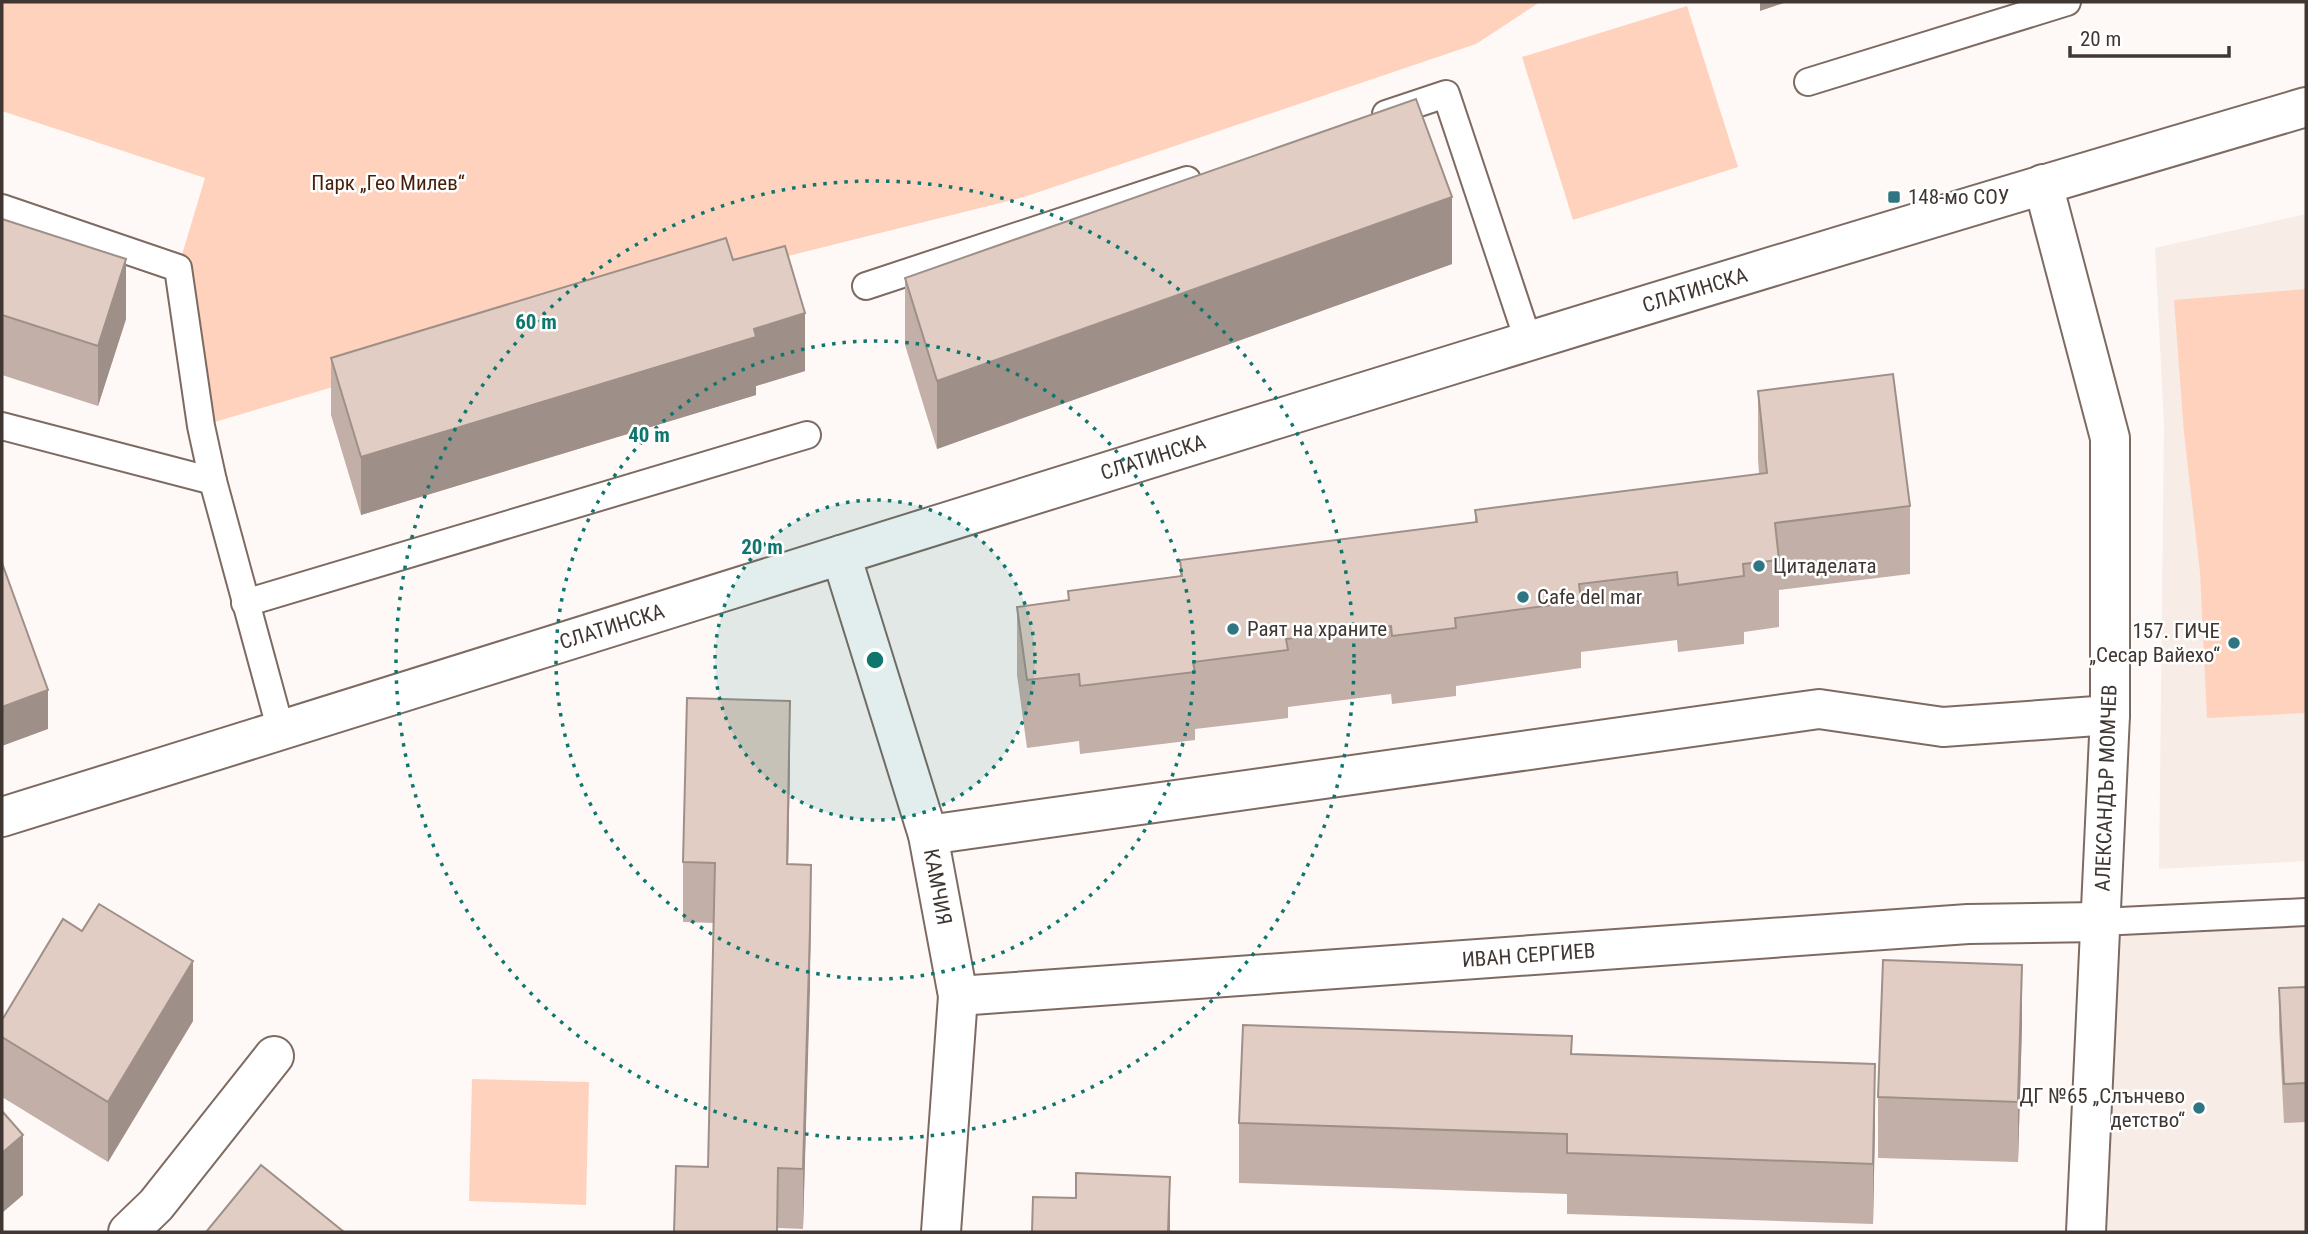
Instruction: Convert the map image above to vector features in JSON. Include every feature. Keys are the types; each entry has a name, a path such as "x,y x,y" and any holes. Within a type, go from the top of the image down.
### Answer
{"street":[{"name":"СЛАТИНСКА","path":"2,817 1528,340 2306,107"},
{"name":"АЛЕКСАНДЪР МОМЧЕВ","path":"2043,184 2110,438 2110,715 2086,1232"},
{"name":"КАМЧИЯ","path":"841,555 928,835 958,996 941,1232"},
{"path":"928,835 1819,709 1943,727 2110,715"},
{"name":"ИВАН СЕРГИЕВ","path":"958,996 1968,924 2101,922"},
{"path":"128,1232 156,1205 274,1056"}],"lane":[{"path":"1808,82 2067,2"},
{"path":"1366,120 1446,94 1528,340"},
{"path":"866,286 1208,173"},
{"path":"2,208 178,268 201,426 213,481 281,731"},
{"path":"2,426 213,481"},
{"path":"245,603 807,435"},
{"path":"2101,922 2306,912"}],"shaded area":[{"name":"157. ГИЧЕ „Сесар Вайехо“","path":"2306,214 2306,861 2159,869 2164,425 2155,248"},
{"name":"ДГ №65 „Слънчево детство“","path":"2306,913 2306,1232 2086,1232 2100,922"}],"green space":[{"name":"Парк „Гео Милев“","path":"2,2 1540,2 1476,44 1024,197 716,274 201,426 178,268 205,178 2,111"},
{"path":"1687,6 1738,167 1573,220 1522,57"},
{"path":"2306,289 2306,713 2207,718 2200,572 2184,433 2174,300"},
{"path":"472,1079 589,1082 586,1205 469,1201"}],"building":[{"path":"1416,99 1452,197 937,381 905,278"},
{"path":"2,219 126,259 98,346 2,315"},
{"path":"726,238 733,260 785,246 805,313 754,329 756,337 361,457 331,358"},
{"path":"1893,374 1910,506 1775,523 1779,560 1743,564 1744,576 1678,585 1677,572 1579,584 1581,601 1455,618 1456,628 1392,636 1391,626 1286,639 1288,650 1193,662 1195,672 1080,686 1079,674 1027,680 1017,607 1069,600 1068,591 1182,576 1180,560 1477,522 1475,510 1767,473 1758,391"},
{"path":"2,563 48,690 2,707"},
{"path":"687,698 790,701 787,864 811,865 810,929 803,1169 778,1168 777,1232 674,1232 676,1166 708,1167 715,863 683,862"},
{"path":"99,904 193,961 108,1102 2,1037 2,1020 63,919 82,931"},
{"path":"1883,960 2022,965 2018,1102 1878,1097"},
{"path":"2306,987 2306,1083 2284,1084 2279,988"},
{"path":"1243,1025 1572,1036 1571,1054 1875,1064 1873,1164 1567,1153 1567,1134 1239,1123"},
{"path":"2,1111 23,1135 2,1153"},
{"path":"261,1165 344,1232 206,1232"},
{"path":"1076,1173 1170,1177 1168,1232 1032,1232 1033,1197 1076,1198"}],"place":[{"name":"148-мо СОУ","path":"1894,197"},
{"name":"Цитаделата","path":"1759,566"},
{"name":"Cafe del mar","path":"1523,597"},
{"name":"Раят на храните","path":"1233,629"},
{"name":"157. ГИЧЕ „Сесар Вайехо“","path":"2234,643"},
{"name":"ДГ №65 „Слънчево детство“","path":"2199,1108"}]}
